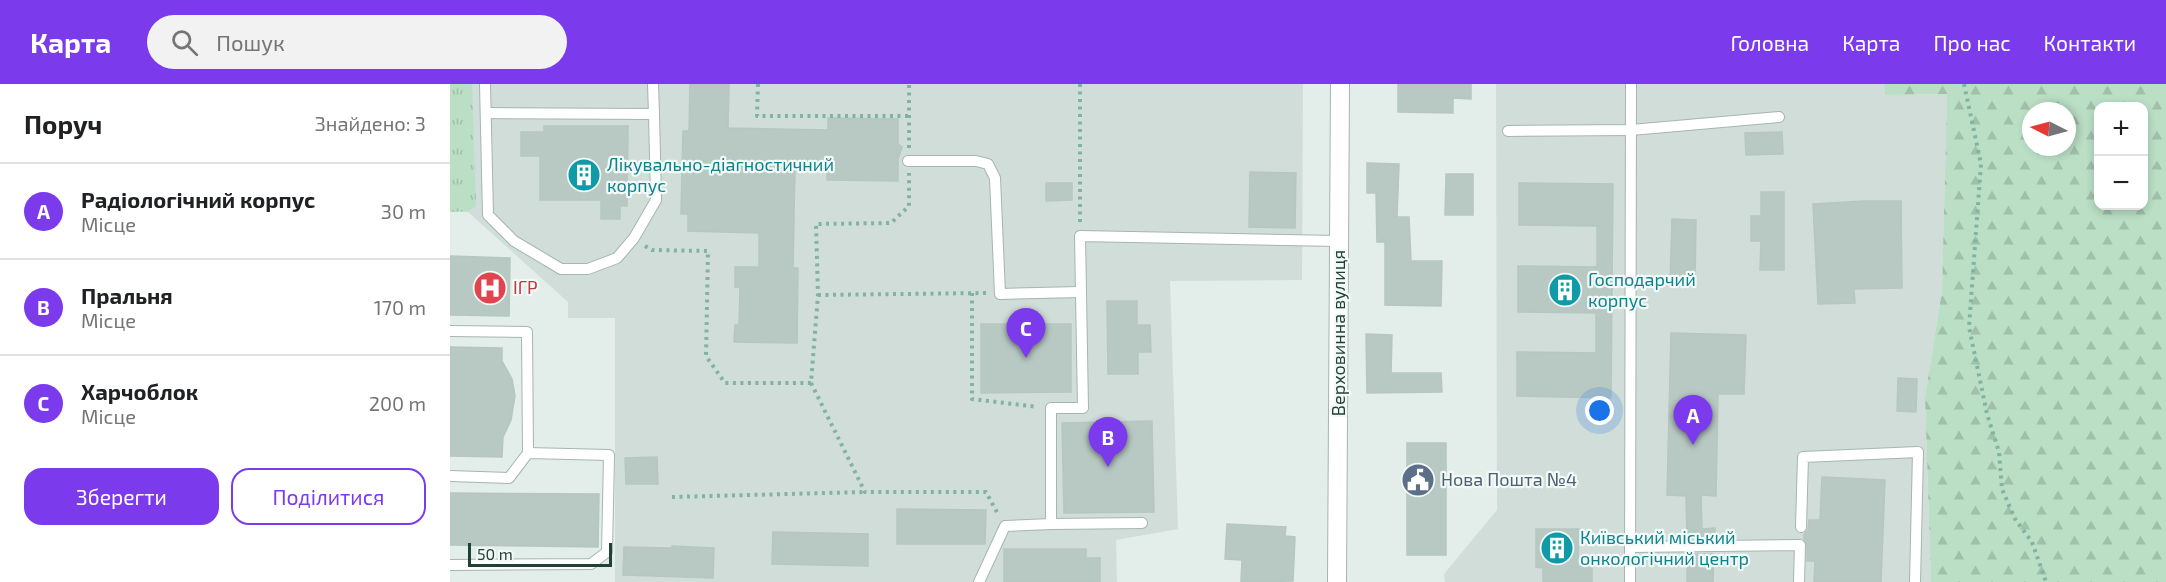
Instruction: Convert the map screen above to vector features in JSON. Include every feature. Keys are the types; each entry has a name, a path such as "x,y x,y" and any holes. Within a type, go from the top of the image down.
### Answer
{"street":[{"name":"Верховинна вулиця","path":"1337,582 1340,84"}],"lane":[{"path":"485,84 488,215 514,241 561,269 588,269 617,258 634,238 656,200 653,84"},
{"path":"1630,582 1631,84"},
{"path":"486,113 654,114"},
{"path":"1508,131 1631,130 1779,117"},
{"path":"908,161 976,161 988,164 995,178 1000,294 1080,292"},
{"path":"1051,524 1051,408 1083,408 1080,236 1339,241"},
{"path":"450,331 527,332 528,453 509,478 450,476"},
{"path":"1801,526 1803,457 1918,452 1915,582"},
{"path":"450,565 591,564 607,552 609,455 528,453"},
{"path":"979,582 1005,526 1142,523"},
{"path":"1630,547 1800,542 1799,582"}],"path":[{"path":"758,84 757,116 909,116"},
{"path":"865,492 811,383 818,295 816,224 891,223 909,206 909,84"},
{"path":"1080,84 1080,236"},
{"path":"1964,84 1981,164 1969,327 1988,414 1999,452 2002,489 2015,519 2032,542 2046,582"},
{"path":"634,238 652,250 708,251 706,356 725,382 811,383"},
{"path":"972,293 972,399 1051,408"},
{"path":"818,295 1000,294"},
{"path":"672,497 865,492 986,492 1005,526"}],"shaded area":[{"path":"450,84 1303,84 1302,280 1170,281 1178,529 1116,540 1117,582 615,582 615,318 568,318 568,302 468,212 450,212"},
{"path":"1496,84 1884,84 1885,95 1947,94 1942,291 1925,397 1931,582 1445,582 1444,574 1497,510"}],"green space":[{"path":"450,84 472,84 476,206 468,211 450,212"},
{"path":"1884,84 2166,84 2166,582 1931,582 1925,397 1942,291 1947,94 1885,95"}],"building":[{"path":"690,84 729,84 728,128 828,130 828,118 898,119 898,144 902,147 898,159 898,181 827,180 827,164 795,164 793,268 798,268 797,343 734,342 735,325 739,325 740,287 735,287 735,267 759,267 759,233 688,231 688,214 681,214 683,131 689,131"},
{"path":"1398,84 1471,84 1471,99 1453,98 1453,113 1398,112"},
{"name":"Лікувально-діагностичний корпус","path":"544,126 628,126 627,206 620,206 620,219 601,219 601,200 540,200 540,156 521,156 521,132 544,132"},
{"path":"1782,132 1783,154 1746,155 1745,133"},
{"path":"1367,163 1399,164 1397,217 1409,217 1411,261 1442,261 1441,306 1385,305 1385,242 1377,242 1376,193 1367,193"},
{"path":"1250,172 1296,173 1295,228 1249,227"},
{"path":"1446,174 1473,174 1473,215 1445,215"},
{"path":"1046,183 1072,183 1072,200 1046,201"},
{"name":"Господарчий корпус","path":"1519,183 1613,184 1611,398 1517,396 1517,352 1596,353 1596,313 1518,312 1518,266 1597,267 1597,226 1519,225"},
{"path":"1761,192 1784,192 1784,270 1760,270 1761,241 1751,241 1751,216 1761,216"},
{"path":"1901,201 1902,288 1854,289 1855,303 1818,304 1813,204"},
{"path":"1672,219 1696,220 1695,287 1670,286"},
{"path":"450,256 510,258 509,316 450,315"},
{"path":"1107,301 1137,301 1137,325 1150,325 1151,352 1138,352 1138,374 1108,374"},
{"path":"981,324 1071,324 1071,392 981,393"},
{"path":"1671,333 1746,335 1744,394 1718,394 1716,496 1701,495 1702,529 1715,528 1714,538 1687,539 1686,496 1667,495"},
{"path":"1366,334 1392,335 1391,373 1441,373 1442,392 1367,393"},
{"path":"450,347 502,348 502,361 512,379 515,396 511,420 503,437 502,457 450,456"},
{"path":"1898,378 1917,379 1916,412 1897,411"},
{"path":"1152,421 1154,512 1064,513 1062,423"},
{"path":"1407,443 1446,443 1446,555 1407,555"},
{"path":"657,457 658,484 626,484 625,458"},
{"path":"1822,477 1885,480 1881,582 1814,582 1815,561 1807,561 1804,534 1808,530 1809,520 1820,520"},
{"path":"450,493 599,494 598,547 450,545"},
{"path":"897,509 986,510 985,544 897,544"},
{"path":"1227,524 1286,527 1285,536 1295,537 1293,581 1241,582 1242,560 1225,559"},
{"name":"Київський міський онкологічний центр","path":"1536,529 1579,529 1578,566 1592,567 1592,582 1543,582 1543,568 1536,567"},
{"path":"773,532 868,534 868,566 772,564"},
{"path":"672,546 714,548 713,578 623,575 624,547 672,548"},
{"path":"1004,549 1086,549 1086,558 1100,558 1100,582 1004,582"},
{"path":"1687,554 1714,554 1713,582 1687,582"}],"place":[{"name":"Лікувально-діагностичний корпус","path":"584,175"},
{"name":"ІГР","path":"490,288"},
{"name":"Господарчий корпус","path":"1565,290"},
{"name":"Харчоблок","path":"1026,358"},
{"name":"Радіологічний корпус","path":"1693,445"},
{"name":"Пральня","path":"1108,467"},
{"name":"Нова Пошта №4","path":"1418,480"},
{"name":"Київський міський онкологічний центр","path":"1557,548"}]}
